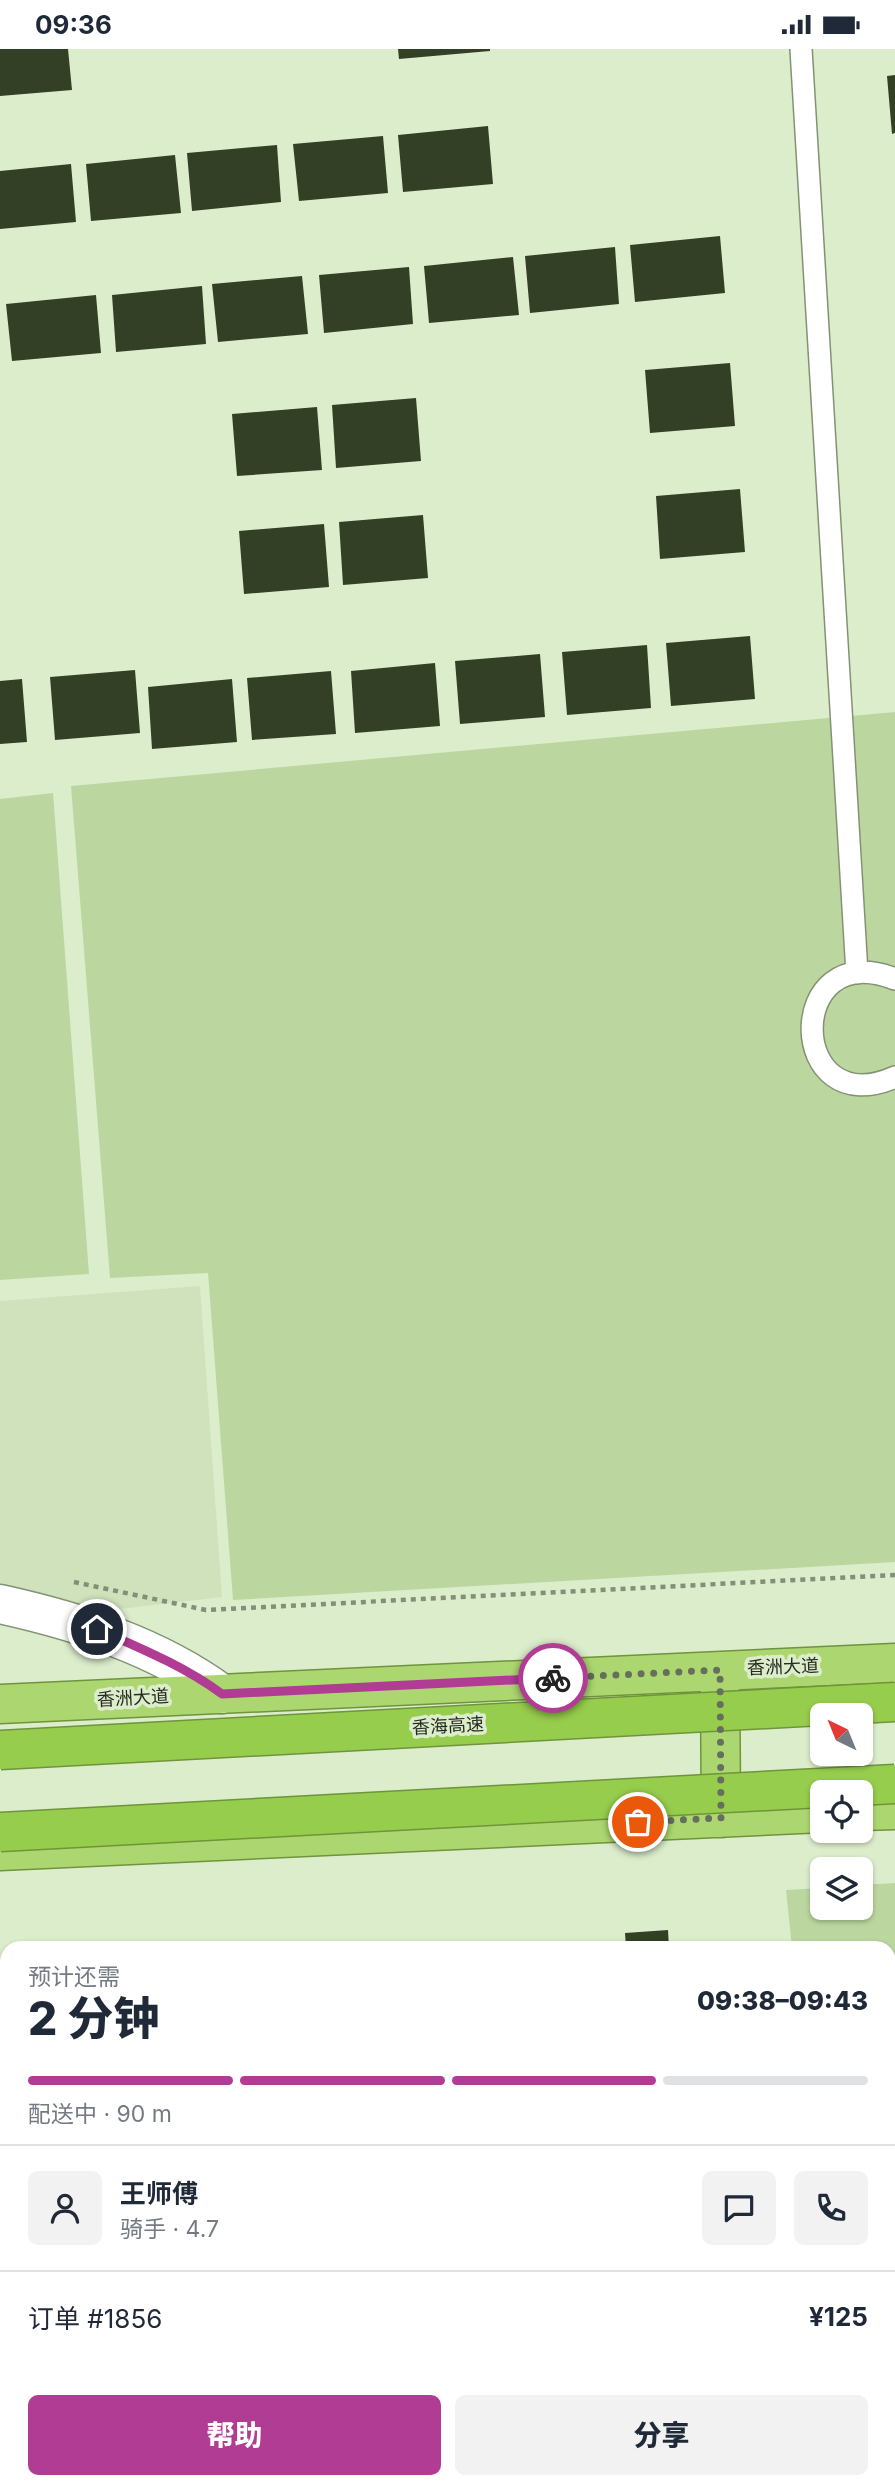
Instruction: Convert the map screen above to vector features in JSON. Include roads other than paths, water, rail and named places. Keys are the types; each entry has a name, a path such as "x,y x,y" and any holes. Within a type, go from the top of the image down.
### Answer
{"highway":[{"name":"香洲大道","path":"0,1704 895,1663"},
{"path":"720,1670 721,1818"},
{"name":"香海高速","path":"0,1750 895,1702"},
{"path":"0,1832 895,1784"},
{"path":"873,1811 895,1810"},
{"path":"0,1851 810,1814"}],"street":[{"path":"0,1604 97,1629 157,1656 205,1681 222,1694"}],"lane":[{"path":"801,49 857,973"},
{"path":"895,979 876,973 857,973 840,979 826,990 815,1005 810,1023 811,1041 823,1065 845,1081 862,1085 881,1083 895,1077"}]}
